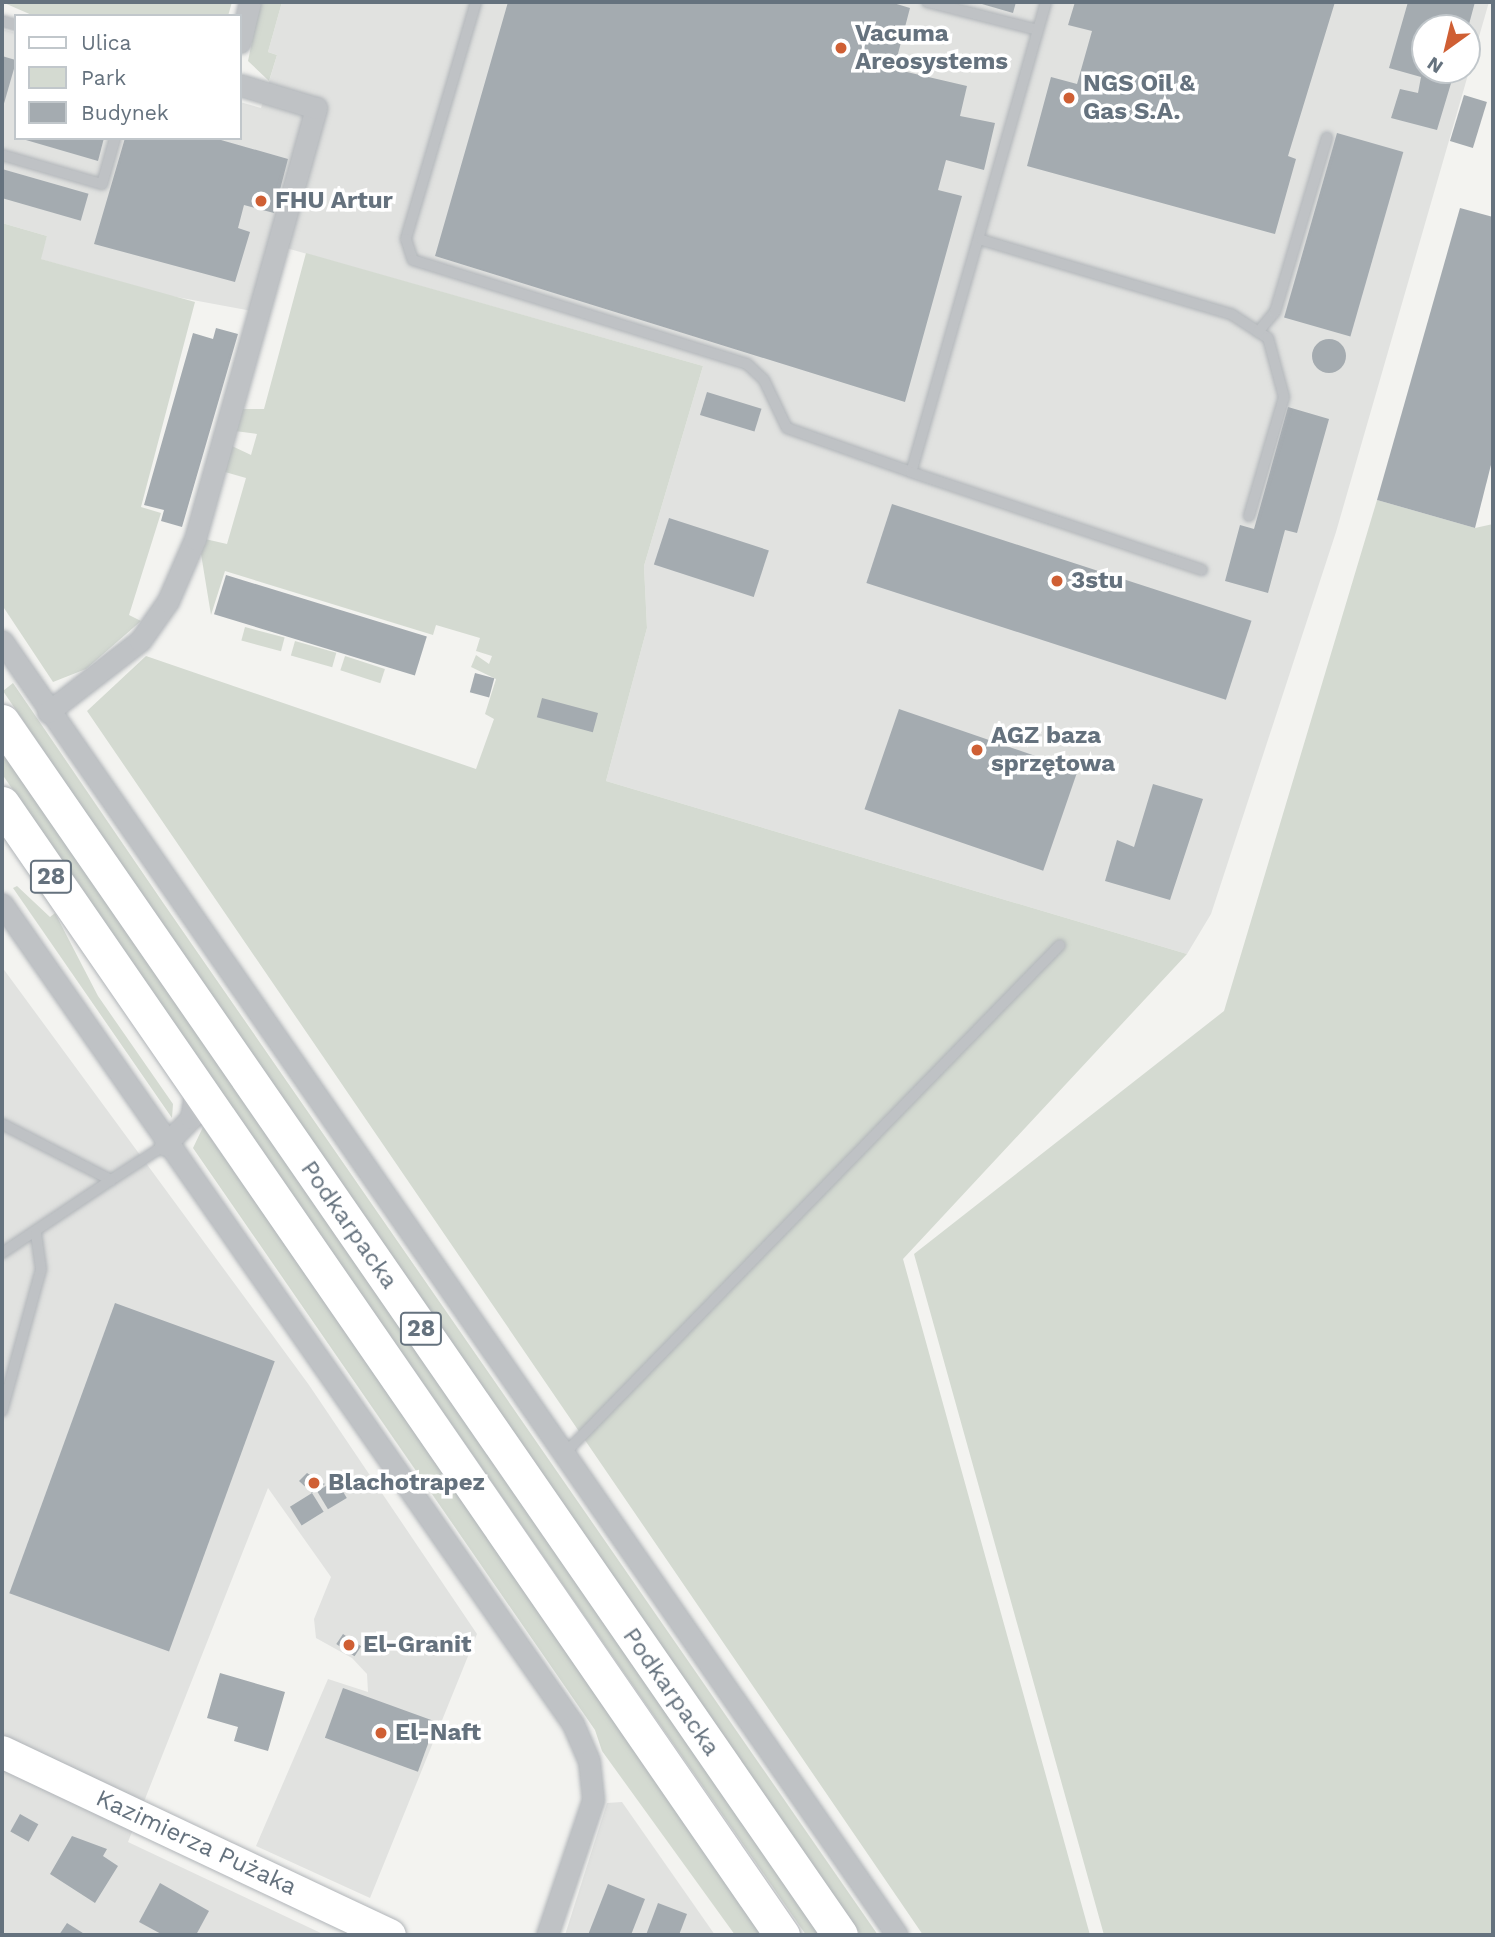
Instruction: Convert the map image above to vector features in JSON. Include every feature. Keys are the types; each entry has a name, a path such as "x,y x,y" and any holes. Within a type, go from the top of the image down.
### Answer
{"main road":[{"name":"Podkarpacka","path":"2,722 840,1935"},
{"name":"Podkarpacka","path":"2,804 782,1935"}],"street":[{"path":"242,34 250,2"},
{"path":"48,712 140,641 168,601 195,539 316,108 242,86"},
{"path":"2,641 48,712 565,1453 897,1935"},
{"path":"2,904 165,1145 573,1724 589,1761 593,1800 547,1935"},
{"path":"165,1145 191,1118 196,1087"},
{"name":"Kazimierza Pużaka","path":"2,1752 390,1935"}],"lane":[{"path":"476,2 407,239 413,260 747,364 764,380 787,428 1202,570"},
{"path":"927,2 1038,30"},
{"path":"911,472 982,240 1046,2"},
{"path":"1258,332 1275,312 1327,138"},
{"path":"2,155 102,184 114,140"},
{"path":"982,240 1231,314 1268,338 1284,397 1249,516"},
{"path":"565,1453 1060,945"},
{"path":"2,1124 111,1180"},
{"path":"2,1253 36,1233 165,1145"},
{"path":"2,1411 41,1269 36,1233"}],"shaded area":[{"path":"282,2 1489,2 1481,30 1481,14 1411,14 1411,84 1465,84 1336,532 1211,914 1187,954 606,781 647,628 644,566 703,366 272,244 252,311 171,296 40,259 47,236 2,223 2,29 14,32 14,140 242,140 242,103 261,108 277,55 268,52"},
{"path":"2,967 309,1385 477,1634 370,1898 256,1846 328,1679 368,1692 367,1674 352,1658 316,1638 314,1619 331,1577 268,1488 128,1842 325,1935 2,1935"},
{"path":"622,1802 715,1935 565,1935 607,1803"}],"green space":[{"path":"2,2 232,2 229,14 29,14"},
{"path":"260,2 282,2 268,52 277,55 269,81 248,61"},
{"path":"2,223 47,236 41,259 195,302 141,507 161,513 129,615 141,621 86,669 53,682 2,605"},
{"path":"306,253 703,366 644,566 647,628 606,781 1187,954 903,1259 1090,1935 923,1935 87,711 146,656 476,769 494,719 485,714 496,679 471,667 476,655 489,664 492,656 476,651 480,638 436,625 433,635 225,571 211,615 201,554 205,539 227,544 246,478 225,472 232,446 251,455 257,434 235,431 241,409 264,409"},
{"path":"1377,500 1475,528 1493,524 1493,1935 1104,1935 914,1254 1224,1011"},
{"path":"245,627 285,638 281,651 241,641"},
{"path":"295,641 336,653 332,667 291,655"},
{"path":"345,656 385,669 380,683 340,670"},
{"path":"13,683 878,1935 861,1935 181,953 3,691"},
{"path":"2,751 821,1935 806,1935 182,1036 2,774"},
{"path":"17,886 50,917 55,913 98,996 173,1104 172,1118 13,888"},
{"path":"203,1127 763,1935 735,1935 602,1751 595,1730 193,1148"}],"building":[{"path":"508,2 890,2 910,8 894,69 967,86 960,116 995,123 984,170 946,160 938,190 962,196 905,402 435,256"},
{"path":"975,2 1016,2 1013,13"},
{"path":"1075,2 1335,2 1288,156 1296,159 1275,234 1027,166 1051,77 1077,84 1092,31 1068,25"},
{"path":"1408,2 1475,2 1472,14 1411,14 1411,74 1389,68"},
{"path":"2,56 14,59 14,69 2,110"},
{"path":"1420,84 1451,84 1437,130 1391,118 1400,89 1418,93"},
{"path":"1464,95 1487,102 1473,148 1450,141"},
{"path":"1337,133 1403,152 1350,337 1284,318"},
{"path":"26,140 103,140 98,161"},
{"path":"124,140 221,140 288,159 274,213 244,205 238,228 250,232 235,282 94,244"},
{"path":"2,169 89,194 81,221 2,198"},
{"path":"1460,208 1493,217 1493,457 1475,528 1377,500"},
{"path":"216,328 238,334 182,527 161,521 164,510 144,505 193,333 213,339"},
{"path":"1329,339 1341,344 1346,356 1341,368 1329,373 1317,368 1312,356 1317,344"},
{"path":"707,392 762,409 754,432 700,415"},
{"path":"1288,407 1329,419 1297,533 1285,530 1268,593 1225,581 1240,525 1254,529"},
{"path":"892,504 1251,621 1226,700 866,583"},
{"path":"669,518 769,550 754,597 654,565"},
{"path":"226,575 427,636 415,676 214,614"},
{"path":"475,673 494,678 489,697 470,692"},
{"path":"542,698 598,713 593,732 537,717"},
{"path":"899,709 1078,771 1043,871 864,809"},
{"path":"1153,784 1203,799 1170,900 1105,881 1117,840 1134,847"},
{"path":"115,1303 275,1361 169,1652 9,1593"},
{"path":"307,1473 325,1484 312,1493 299,1481"},
{"path":"336,1480 347,1498 328,1509 317,1491"},
{"path":"312,1493 324,1512 302,1525 290,1507"},
{"path":"343,1634 361,1646 355,1656 336,1644"},
{"path":"220,1673 285,1692 268,1751 234,1741 238,1727 207,1718"},
{"path":"343,1688 436,1722 418,1772 325,1738"},
{"path":"20,1814 38,1824 29,1842 10,1831"},
{"path":"72,1836 107,1849 103,1856 118,1866 95,1903 50,1874"},
{"path":"160,1883 209,1911 196,1935 163,1935 139,1922"},
{"path":"608,1884 645,1899 631,1935 588,1935"},
{"path":"658,1903 687,1914 679,1935 646,1935"},
{"path":"67,1923 86,1935 59,1935"}],"place":[{"name":"Vacuma Areosystems","path":"841,48"},
{"name":"NGS Oil & Gas S.A.","path":"1069,98"},
{"name":"FHU Artur","path":"261,201"},
{"name":"3stu","path":"1057,581"},
{"name":"AGZ baza sprzętowa","path":"977,750"},
{"name":"Blachotrapez","path":"314,1483"},
{"name":"El-Granit","path":"349,1645"},
{"name":"El-Naft","path":"381,1733"}]}
